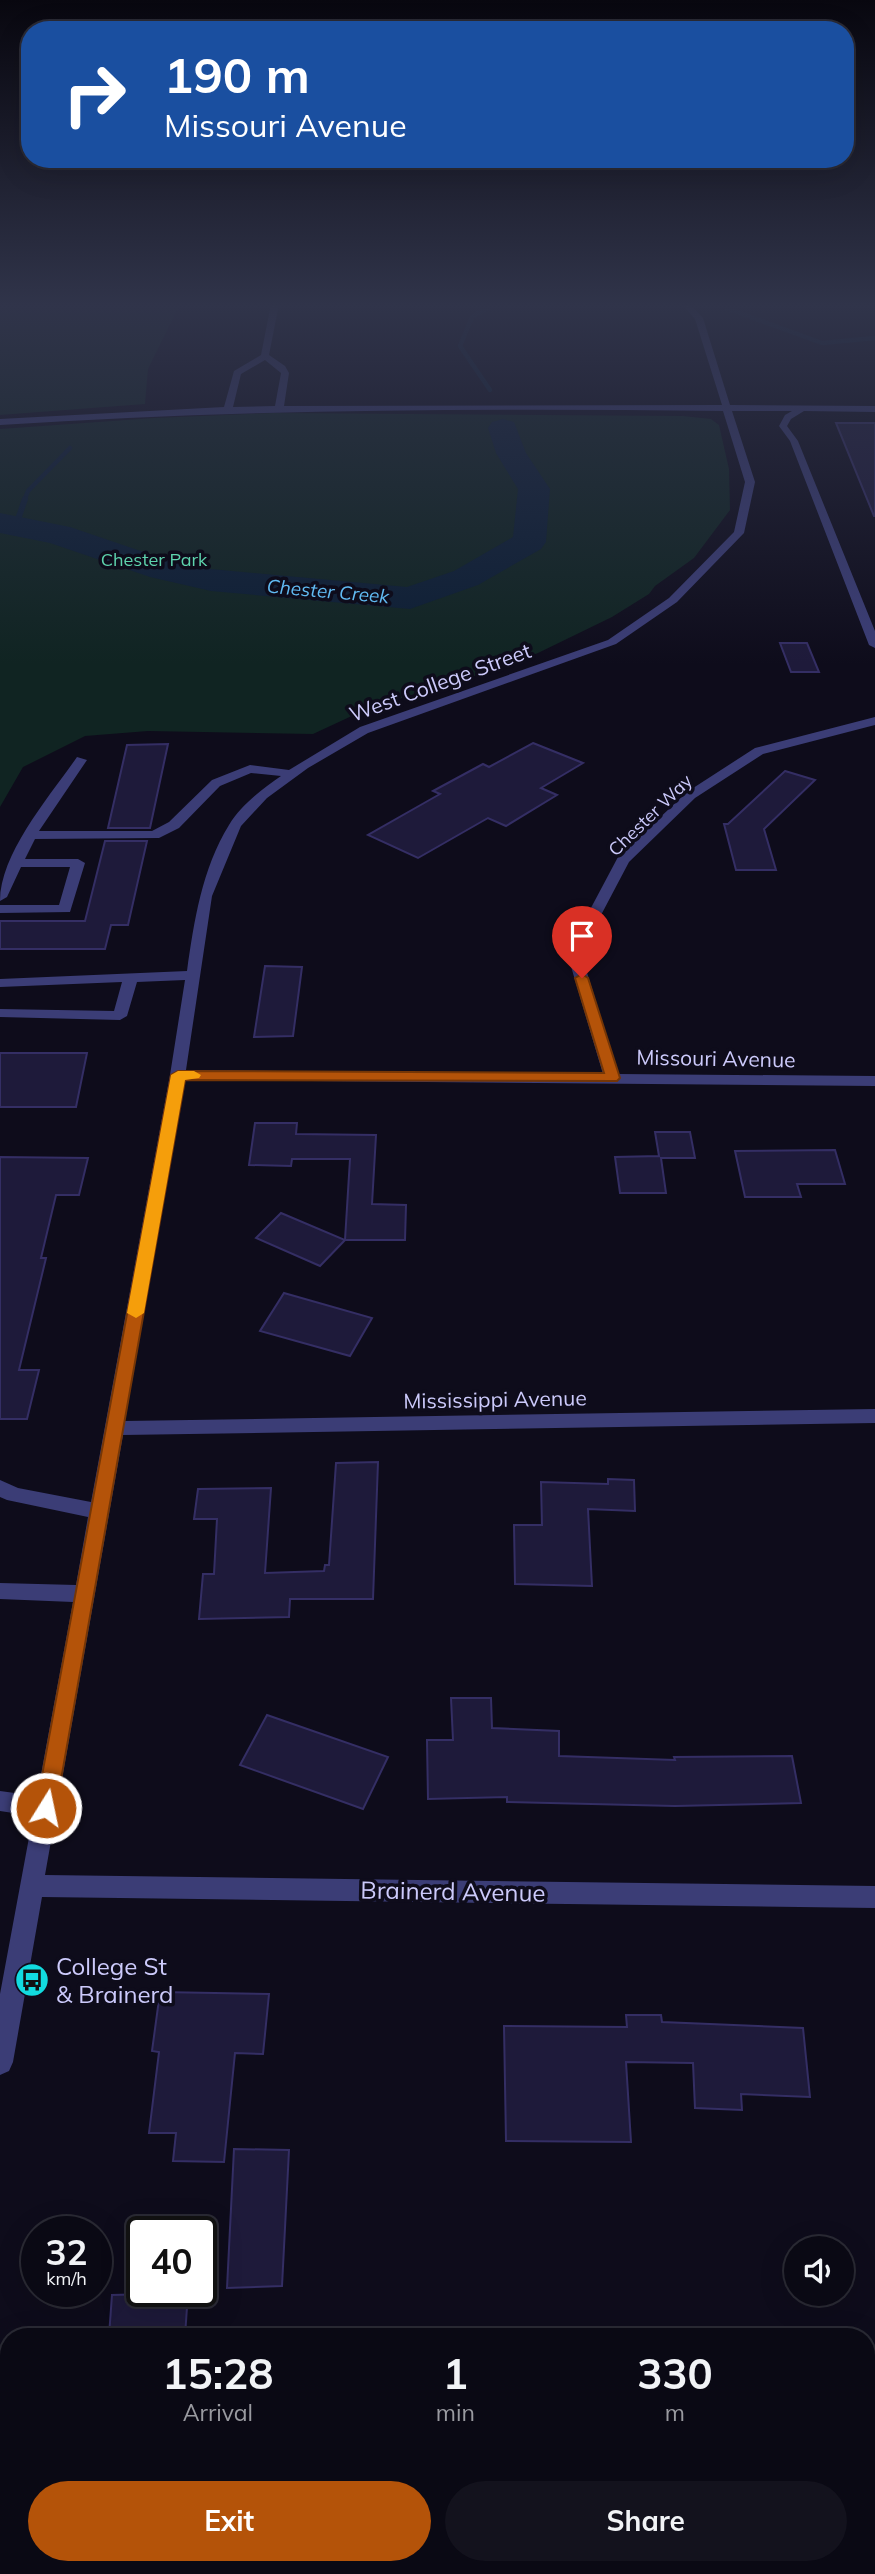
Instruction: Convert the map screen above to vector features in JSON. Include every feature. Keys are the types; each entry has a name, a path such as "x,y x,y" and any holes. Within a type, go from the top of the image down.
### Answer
{"street":[{"name":"West College Street","path":"0,2062 178,1075 205,896 235,825 263,795 364,730 612,642 673,600 739,533 750,482 732,424"},
{"path":"784,424 794,441 872,629 875,645"},
{"name":"Chester Way","path":"612,1078 574,953 623,860 691,795 759,751 875,721"},
{"path":"0,897 30,835 82,761"},
{"path":"30,835 154,835 174,825 216,783 250,769 292,774"},
{"path":"0,909 65,909 78,863 17,863"},
{"path":"0,983 193,975"},
{"path":"0,1013 120,1017 131,977"},
{"name":"Missouri Avenue","path":"178,1075 875,1081"},
{"name":"Mississippi Avenue","path":"115,1427 875,1416"},
{"path":"0,1488 14,1495 100,1511"},
{"path":"0,1591 85,1594"},
{"path":"0,1801 46,1808"},
{"name":"Brainerd Avenue","path":"31,1886 875,1897"}],"green space":[{"name":"Chester Park","path":"68,424 718,424 729,469 730,510 694,558 655,586 649,594 612,617 538,653 494,670 369,708 313,734 148,731 85,736 23,767 0,807 0,429"}],"building":[{"path":"836,424 875,424 874,516"},
{"path":"780,643 807,643 819,672 791,672"},
{"path":"533,743 583,763 541,788 557,795 506,826 488,818 418,858 368,835 440,794 433,791 483,764 489,767"},
{"path":"168,744 150,828 108,828 127,745"},
{"path":"785,771 815,780 764,829 776,870 736,870 724,824 728,824"},
{"path":"105,841 147,841 128,925 111,925 105,949 0,949 0,921 85,921"},
{"path":"265,966 302,967 293,1036 254,1037"},
{"path":"0,1053 87,1053 76,1107 0,1107"},
{"path":"255,1123 297,1123 296,1134 376,1135 372,1204 406,1205 405,1240 345,1240 350,1159 292,1159 291,1166 249,1165"},
{"path":"655,1132 690,1132 695,1158 661,1158 666,1193 620,1193 615,1157 659,1156"},
{"path":"835,1150 845,1184 797,1184 801,1197 745,1197 735,1151"},
{"path":"0,1157 88,1158 79,1195 56,1195 41,1258 46,1258 19,1370 39,1370 27,1419 0,1419"},
{"path":"281,1213 345,1240 320,1266 256,1238"},
{"path":"284,1293 372,1318 350,1356 260,1331"},
{"path":"378,1462 373,1599 290,1599 289,1617 199,1619 203,1574 214,1574 217,1519 194,1519 198,1489 271,1488 265,1573 324,1571 325,1565 329,1565 336,1463"},
{"path":"608,1479 634,1480 635,1511 588,1509 592,1586 515,1584 514,1525 542,1525 541,1482 608,1484"},
{"path":"451,1698 491,1698 492,1728 559,1731 559,1756 675,1760 674,1757 792,1756 801,1803 675,1806 507,1802 507,1797 428,1799 427,1740 453,1740"},
{"path":"267,1715 388,1757 363,1809 240,1765"},
{"path":"160,1992 269,1994 263,2054 235,2053 224,2162 173,2161 176,2133 149,2133 159,2052 152,2051"},
{"path":"626,2015 661,2015 662,2022 803,2028 810,2097 741,2094 742,2110 695,2108 693,2063 626,2062 631,2142 506,2141 504,2026 627,2027"},
{"path":"234,2149 289,2150 282,2286 227,2288"},
{"path":"112,2295 126,2295 126,2307 187,2307 186,2328 110,2328"}],"waterway":[{"name":"Chester Creek","path":"0,523 58,534 162,570 211,580 410,598 466,578 529,542 534,489 511,453 503,428"},
{"path":"24,501 28,491 70,448"},
{"path":"16,525 25,499"}],"slow traffic":[{"path":"136,1313 178,1075 194,1075"}],"place":[{"name":"College St & Brainerd","path":"32,1980"}],"route":[{"path":"46,1808 178,1075 612,1078 582,978"}]}
